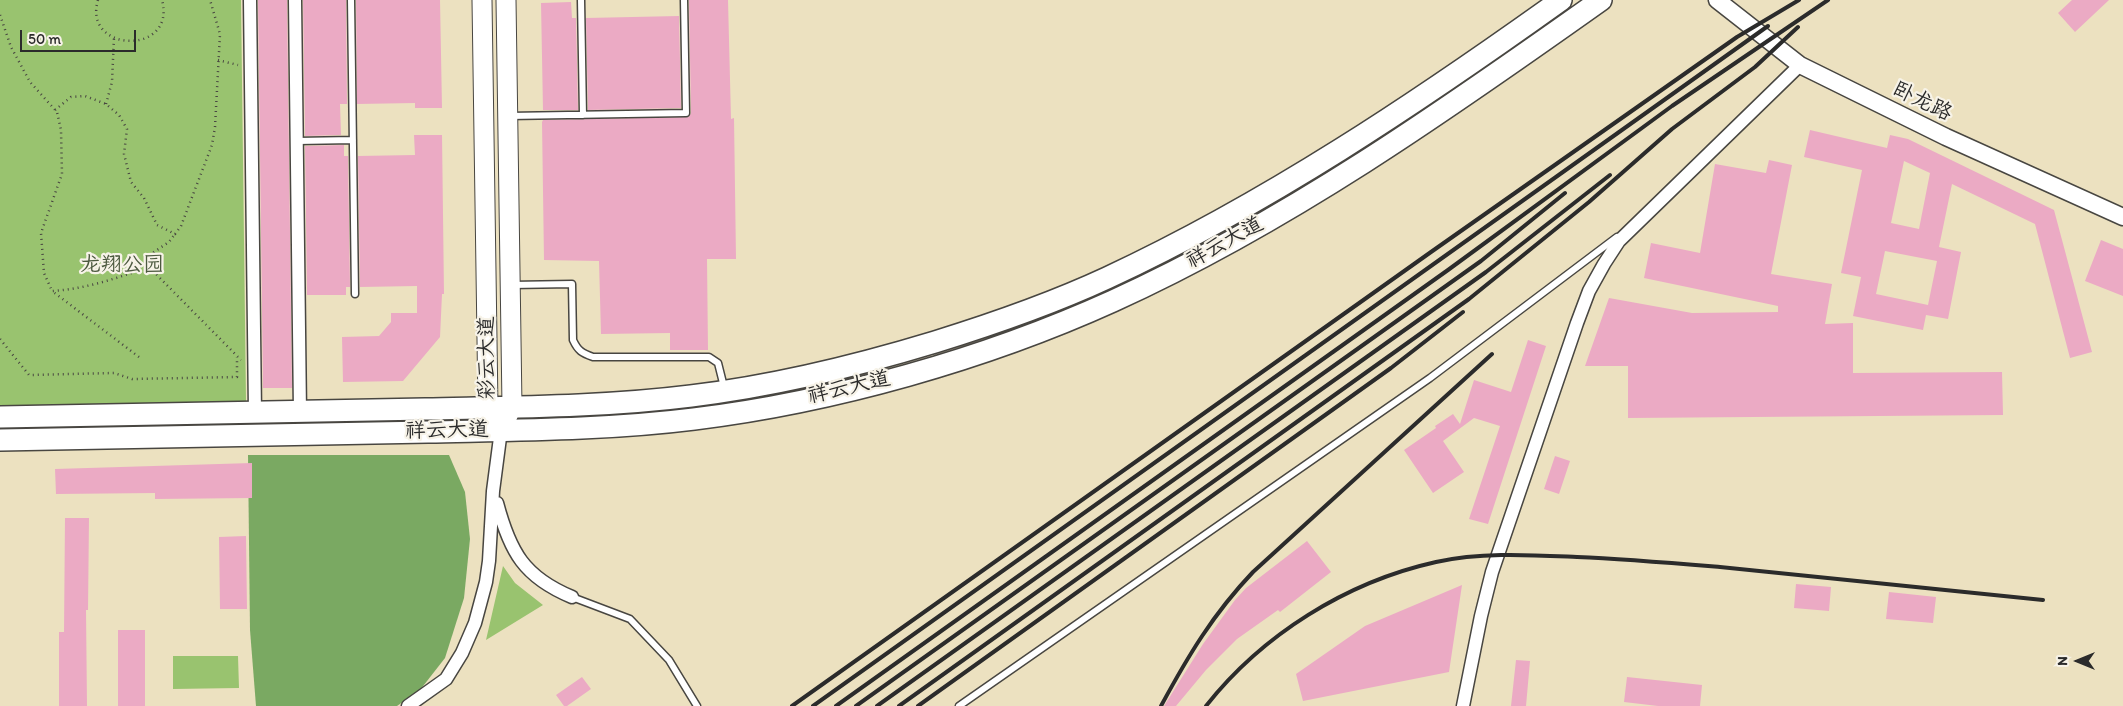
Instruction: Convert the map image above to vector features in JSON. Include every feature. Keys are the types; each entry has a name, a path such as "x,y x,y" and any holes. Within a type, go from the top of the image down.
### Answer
{"highway":[{"name":"祥云大道","path":"0,417 300,412 653,400 725,391 816,373 895,354 1005,319 1105,279 1168,248 1233,213 1311,167 1424,95 1561,0"},
{"name":"祥云大道","path":"0,440 501,430 655,423 750,411 830,394 901,376 975,354 1050,327 1108,303 1178,269 1323,187 1436,114 1601,0"}],"main road":[{"name":"彩云大道","path":"482,0 488,407 501,430"},
{"name":"彩云大道","path":"501,430 512,406 506,0"}],"street":[{"path":"250,0 255,412"},
{"path":"295,0 300,412"},
{"name":"卧龙路","path":"1717,0 1800,65 1946,137 2123,217"},
{"path":"1463,706 1492,572 1589,291 1619,240 1800,65"},
{"path":"408,706 446,679 472,632 486,582 493,491 501,430"},
{"path":"493,491 509,539 526,570 546,585 572,597"}],"lane":[{"path":"351,0 355,294"},
{"path":"581,0 583,115"},
{"path":"508,116 686,113 684,0"},
{"path":"297,141 352,140"},
{"path":"959,706 1430,378 1635,223"},
{"path":"510,285 572,284 574,340 576,348 581,353 593,357 709,357 718,363 725,391"},
{"path":"572,597 630,619 669,660 697,706"}],"path":[{"path":"98,0 97,15 101,25 114,37 129,42 140,41 151,36 163,17 162,0"},
{"path":"149,267 154,252 169,242 181,226 212,144 215,127 220,34 210,0"},
{"path":"0,15 11,47 30,82 55,110 61,130 62,174 41,233 44,273 52,291 139,357"},
{"path":"106,104 112,82 114,37"},
{"path":"218,60 251,69"},
{"path":"55,110 71,97 85,96 106,104 119,114 127,129 124,154 130,182 144,198 157,225 175,234"},
{"path":"52,291 73,290 113,280 149,267"},
{"path":"149,267 237,355 254,377"},
{"path":"0,339 29,375 114,373 132,379 237,377 237,355"}],"green space":[{"name":"龙翔公园","path":"0,0 241,0 246,401 0,406"},
{"path":"248,455 449,455 465,492 470,539 464,598 445,658 420,690 397,706 256,706 250,630"},
{"path":"503,566 515,583 543,605 486,640"},
{"path":"173,656 238,656 239,688 173,689"}],"building":[{"path":"258,0 287,0 292,388 263,388"},
{"path":"303,0 346,0 347,104 340,104 341,135 305,136"},
{"path":"356,0 440,0 442,108 415,108 415,103 357,104"},
{"path":"689,0 728,0 731,119 734,118 736,259 707,259 708,350 670,350 670,333 601,334 599,261 544,260 542,122 543,120 689,117 691,113"},
{"path":"2072,0 2109,0 2075,32 2058,13"},
{"path":"571,2 572,18 576,18 578,110 543,110 541,3"},
{"path":"679,16 681,108 588,110 586,18"},
{"path":"1810,130 1887,148 1890,135 1908,139 2054,210 2092,352 2070,358 2035,224 1952,184 1939,247 1961,252 1948,319 1926,315 1923,330 1853,316 1861,277 1841,273 1862,170 1804,157","holes":["1904,161 1930,173 1919,229 1891,223","1885,251 1937,261 1928,305 1876,294"]},
{"path":"414,135 442,135 444,294 442,294 440,337 403,381 343,382 342,337 379,336 391,322 391,313 417,313 417,286 360,287 358,156 415,155"},
{"path":"344,145 344,156 348,156 350,287 346,287 346,295 307,295 305,146"},
{"path":"1769,160 1792,165 1771,274 1832,284 1825,324 1853,323 1853,373 2002,372 2003,415 1628,418 1628,366 1585,366 1609,298 1692,313 1778,312 1778,306 1644,278 1651,243 1700,253 1715,164 1766,173"},
{"path":"2101,240 2123,249 2123,296 2085,281"},
{"path":"1528,340 1546,346 1488,524 1469,519 1500,426 1474,418 1443,441 1464,472 1433,493 1404,450 1453,414 1460,424 1474,380 1511,392"},
{"path":"1555,456 1570,461 1559,494 1544,489"},
{"path":"252,463 252,498 155,499 155,493 56,494 55,469"},
{"path":"65,518 89,518 88,610 86,610 87,706 59,706 59,632 64,632"},
{"path":"246,536 247,609 220,609 219,537"},
{"path":"1307,541 1331,572 1280,612 1278,610 1237,639 1206,670 1176,706 1164,706 1203,644 1235,600 1246,588"},
{"path":"1796,584 1831,587 1829,611 1794,608"},
{"path":"1462,585 1449,672 1303,701 1296,674 1365,626"},
{"path":"1889,592 1936,597 1933,623 1886,619"},
{"path":"118,630 145,630 145,706 118,706"},
{"path":"1516,660 1530,661 1526,706 1511,706"},
{"path":"582,677 591,689 567,706 564,706 556,695"},
{"path":"1627,677 1702,685 1700,706 1658,706 1624,702"}],"railway":[{"path":"792,706 1737,37 1799,0"},
{"path":"836,706 1448,270 1672,106 1828,0"},
{"path":"813,706 1768,26"},
{"path":"899,706 1469,299 1589,202 1672,129 1755,67 1798,27"},
{"path":"877,706 1486,272 1610,175"},
{"path":"856,706 1481,261 1565,193"},
{"path":"918,706 1391,368 1463,312"},
{"path":"1161,706 1202,636 1253,572 1492,354"},
{"path":"1206,706 1228,680 1253,656 1308,615 1370,583 1403,571 1453,559 1488,555 1524,555 1631,560 1720,567 2043,600"}]}
